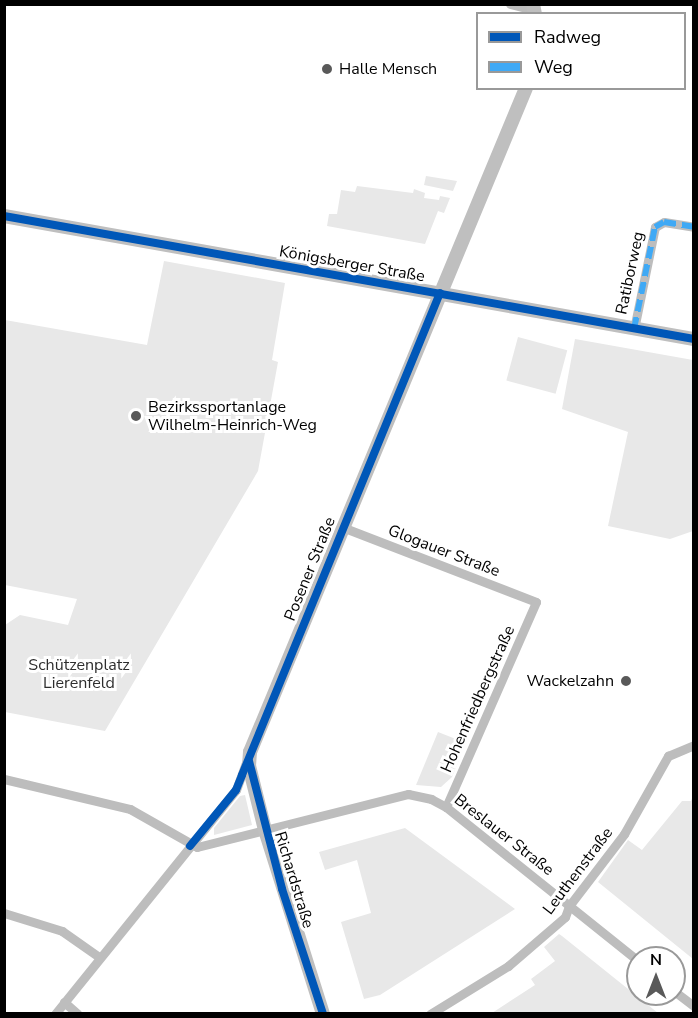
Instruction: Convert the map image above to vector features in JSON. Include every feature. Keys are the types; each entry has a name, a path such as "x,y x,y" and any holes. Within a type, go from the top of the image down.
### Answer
{"street":[{"path":"510,4 534,9"},
{"name":"Posener Straße","path":"55,1014 236,790 249,752 525,90"},
{"name":"Königsberger Straße","path":"4,216 693,339"},
{"name":"Ratiborweg","path":"634,329 655,227 664,222 693,227"},
{"name":"Glogauer Straße","path":"342,527 536,602"},
{"name":"Hohenfriedbergstraße","path":"446,807 536,602"},
{"name":"Leuthenstraße","path":"430,1014 462,997 539,943 565,917 569,906 623,837 668,756 693,745"},
{"name":"Richardstraße","path":"249,752 249,766 265,830 323,1014"},
{"path":"4,779 130,809 190,846"},
{"name":"Breslauer Straße","path":"190,846 203,847 408,794 446,807 626,951"},
{"path":"4,913 62,931 99,957"},
{"path":"64,1002 78,1014"}],"green space":[{"path":"426,176 457,181 453,191 424,185"},
{"path":"357,186 413,193 414,189 425,193 424,198 439,200 440,196 450,198 444,213 438,211 425,244 327,226 329,214 337,214 341,190 355,192"},
{"name":"Bezirkssportanlage Wilhelm-Heinrich-Weg","path":"164,261 285,283 272,360 278,362 258,471 105,731 5,712 5,625 20,615 68,625 77,599 5,585 5,320 147,345"},
{"path":"518,337 567,350 556,394 506,380"},
{"path":"575,339 693,360 693,531 670,539 608,526 628,432 562,409"},
{"path":"438,732 466,743 452,777 441,787 416,785"},
{"path":"245,795 252,825 214,835 214,828 240,796"},
{"path":"693,796 693,959 686,953 686,946 677,946 598,882 628,840 642,850 682,801 691,801"},
{"path":"405,828 515,909 380,995 364,999 341,922 371,913 357,860 325,870 319,852"},
{"path":"559,934 626,987 626,1006 649,1006 658,1013 492,1013 535,985 531,979 555,961 544,947"}],"marked path":[{"path":"634,329 655,227 664,222 694,227"}],"cycle path":[{"path":"4,216 694,339"},
{"path":"190,846 236,790 440,293"},
{"path":"249,761 282,889 323,1014"}],"place":[{"name":"Halle Mensch","path":"327,69"},
{"name":"Bezirkssportanlage Wilhelm-Heinrich-Weg","path":"136,416"},
{"name":"Wackelzahn","path":"626,681"}],"park label":[{"name":"Schützenplatz Lierenfeld","path":"79,674"}]}
